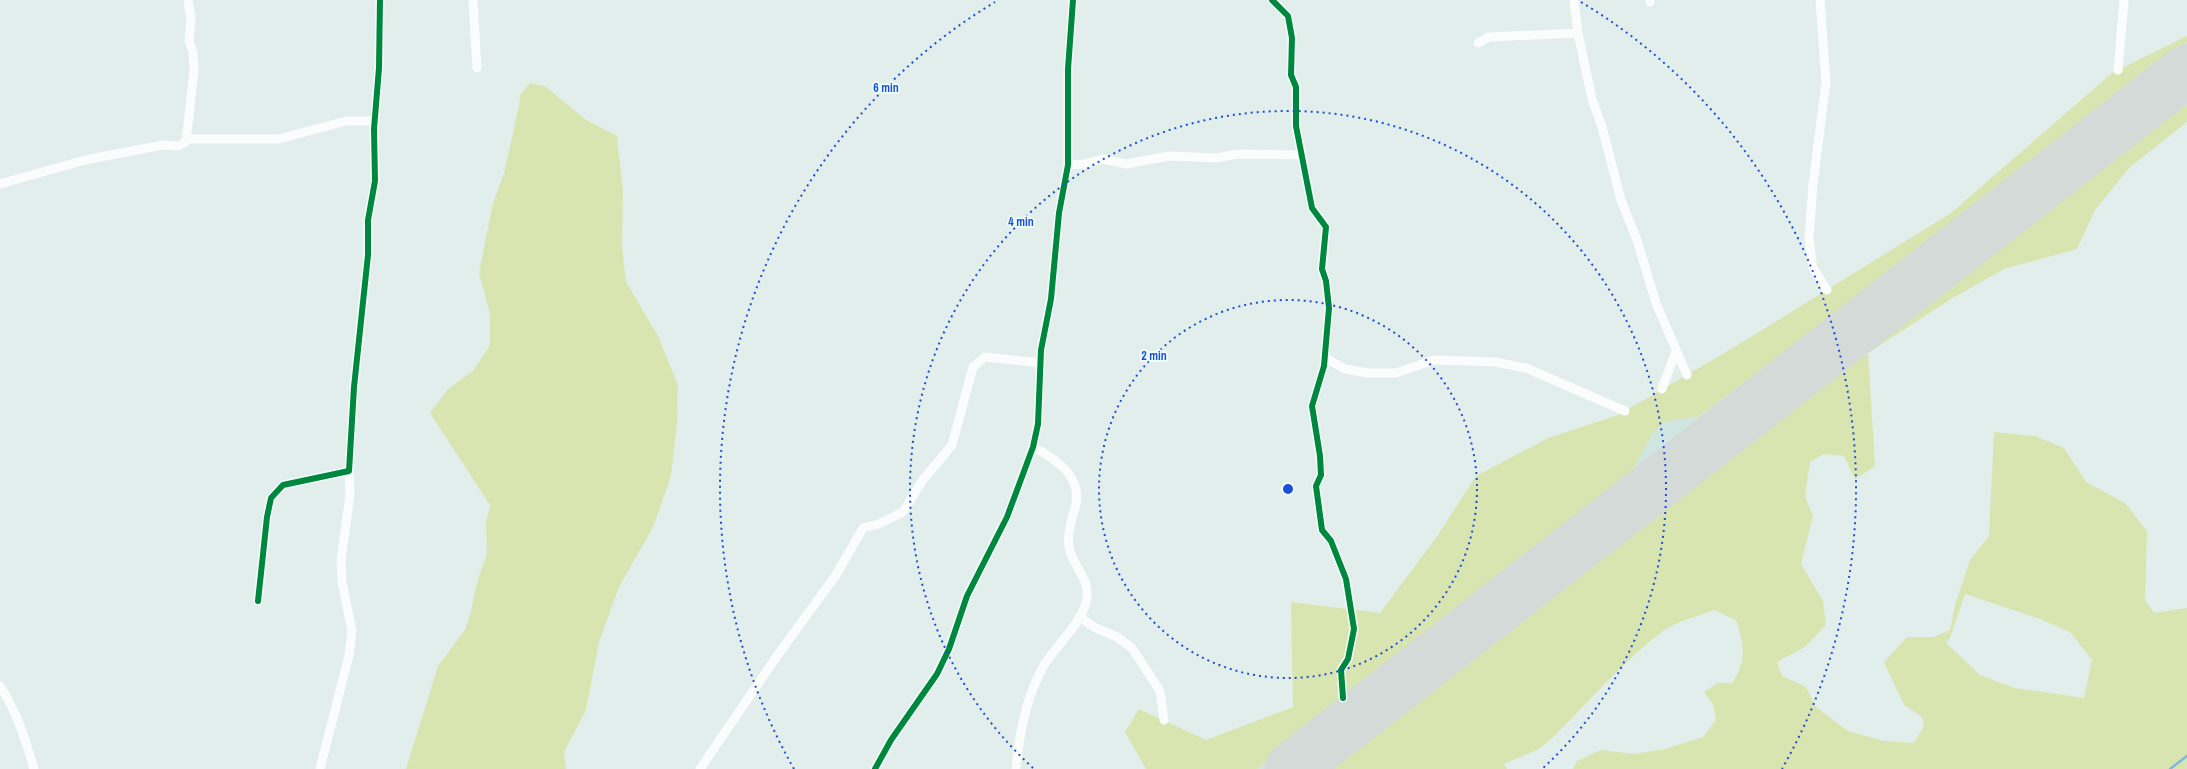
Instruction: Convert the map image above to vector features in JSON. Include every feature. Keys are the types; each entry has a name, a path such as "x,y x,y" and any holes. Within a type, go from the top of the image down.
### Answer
{"street":[{"path":"0,184 86,160 163,145 178,146 186,142 194,70 193,52 189,42 191,20 188,0"},
{"path":"320,769 349,655 352,631 342,582 341,560 350,494 349,471 354,387 368,255 368,220 375,181 375,121 379,68 380,0"},
{"path":"473,0 477,68"},
{"path":"874,769 891,740 937,674 949,649 967,596 1007,517 1033,446 1038,424 1041,350 1051,299 1062,189 1068,165 1068,69 1073,0"},
{"path":"1272,0 1288,16 1292,38 1291,75 1296,87 1296,126 1312,208 1326,226 1322,269 1326,281 1329,308 1324,358 1312,406 1321,475 1316,486 1322,530 1331,541 1346,579 1354,629 1348,659 1341,670 1343,698"},
{"path":"1574,0 1578,34 1592,99 1602,127 1621,200 1637,240 1656,303 1687,375"},
{"path":"1820,0 1826,82 1813,184 1809,239 1813,268 1827,290"},
{"path":"2118,70 2124,0"},
{"path":"1478,43 1489,37 1578,34"},
{"path":"187,139 279,139 346,121 375,121"},
{"path":"1068,165 1085,164 1102,159 1126,164 1169,156 1217,158 1237,154 1302,155"},
{"path":"1662,390 1676,351"},
{"path":"700,769 777,656 836,576 863,528 879,524 903,512 922,482 952,445 973,367 985,357 1041,363"},
{"path":"1324,358 1345,369 1368,374 1396,373 1434,360 1495,362 1526,368 1625,411"},
{"path":"1016,769 1021,729 1029,698 1043,667 1079,616 1086,603 1088,585 1074,562 1069,545 1076,493 1072,477 1061,464 1033,446"},
{"path":"258,600 267,517 271,498 283,485 349,471"},
{"path":"1079,616 1096,628 1117,638 1132,648 1160,691 1164,720"},
{"path":"0,686 12,704 19,721 34,769"}],"shaded area":[{"path":"2187,42 2187,92 2124,142 1934,288 1725,444 1308,769 1257,769 1612,493 1630,475 1653,433 1667,421 1698,417 1988,199"}],"green space":[{"path":"2187,36 2187,42 1988,199 1698,417 1667,421 1653,433 1630,475 1612,493 1257,769 1146,769 1125,732 1139,709 1206,740 1293,707 1291,602 1380,613 1438,535 1476,476 1548,438 1618,415 1733,348 1951,213 2112,73"},
{"path":"530,83 545,86 586,120 617,136 623,192 622,247 626,282 658,336 678,385 677,423 671,476 653,527 619,587 599,642 586,710 564,752 566,769 406,769 438,666 465,630 478,579 487,554 486,523 490,505 430,413 448,389 473,371 490,345 490,314 479,273 493,203 504,173 519,106 520,95"},
{"path":"2187,92 2187,122 2129,168 2095,210 2077,249 2004,269 1951,299 1868,353 1875,466 1855,479 1844,456 1824,454 1810,462 1805,496 1813,516 1801,564 1823,601 1826,625 1805,647 1777,662 1782,676 1806,687 1816,707 1848,731 1884,741 1914,743 1924,726 1922,717 1904,705 1884,662 1907,637 1934,637 1950,630 1955,605 1970,560 1989,536 1994,432 2035,436 2064,448 2086,482 2125,503 2147,531 2145,600 2154,613 2187,608 2187,769 1573,769 1577,761 1601,750 1634,754 1665,749 1703,737 1716,720 1713,704 1704,692 1718,683 1732,683 1740,668 1743,653 1741,637 1736,620 1714,610 1669,627 1663,631 1633,656 1550,740 1539,749 1504,764 1507,769 1308,769 1725,444 1934,288","holes":["1965,594 2040,619 2070,632 2092,660 2084,698 2014,688 1980,675 1946,643 1950,638"]}],"waterway":[{"path":"2170,769 2187,756"}],"runway":[{"path":"1291,769 2187,71"}],"cycle path":[{"path":"258,601 267,517 271,498 283,485 349,471 354,387 368,255 368,220 375,181 374,129 379,68 380,0"},
{"path":"875,769 891,740 937,674 949,649 967,596 1007,517 1033,447 1038,424 1041,350 1051,299 1059,213 1068,165 1068,69 1073,0"},
{"path":"1272,0 1288,16 1292,38 1291,75 1296,87 1296,126 1312,208 1326,227 1322,269 1326,281 1329,308 1324,366 1312,406 1320,456 1321,475 1316,486 1322,530 1331,541 1346,579 1354,629 1348,659 1341,670 1343,698"}]}
